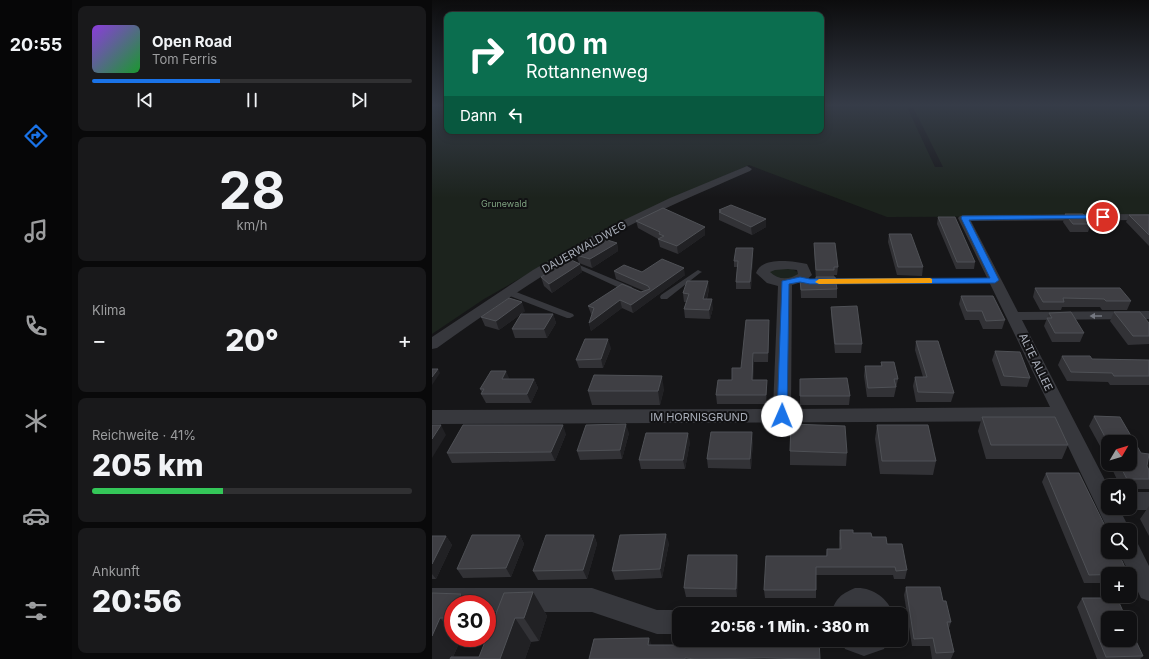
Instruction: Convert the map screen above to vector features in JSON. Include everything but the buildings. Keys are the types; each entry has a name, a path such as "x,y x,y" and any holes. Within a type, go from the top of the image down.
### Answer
{"street":[{"name":"DAUERWALDWEG","path":"432,344 508,292 561,259 624,224 746,169"},
{"name":"ALTE ALLEE","path":"1101,492 964,218 1149,217"},
{"path":"782,416 803,281"},
{"path":"1013,316 1149,316"},
{"name":"IM HORNISGRUND","path":"432,417 1062,414"},
{"path":"1137,501 1149,501"},
{"path":"1134,559 1149,590"},
{"path":"845,607 851,601 858,599 872,602 876,607"},
{"path":"432,600 592,600 657,622 672,622"}],"lane":[{"path":"561,259 639,294"},
{"path":"664,297 698,272"},
{"path":"803,281 995,280"},
{"path":"508,292 570,316"}],"green space":[{"name":"Grunewald","path":"432,136 920,136 935,167 943,167 927,136 1149,136 1149,216 887,217 749,165 609,228 484,299 432,334"},
{"path":"775,269 792,269 799,273 797,276 787,279 770,277 770,271"}],"slow traffic":[{"path":"819,282 930,281"}],"route":[{"path":"782,416 785,282 800,280 810,282 995,280 964,218 1103,217"}]}
